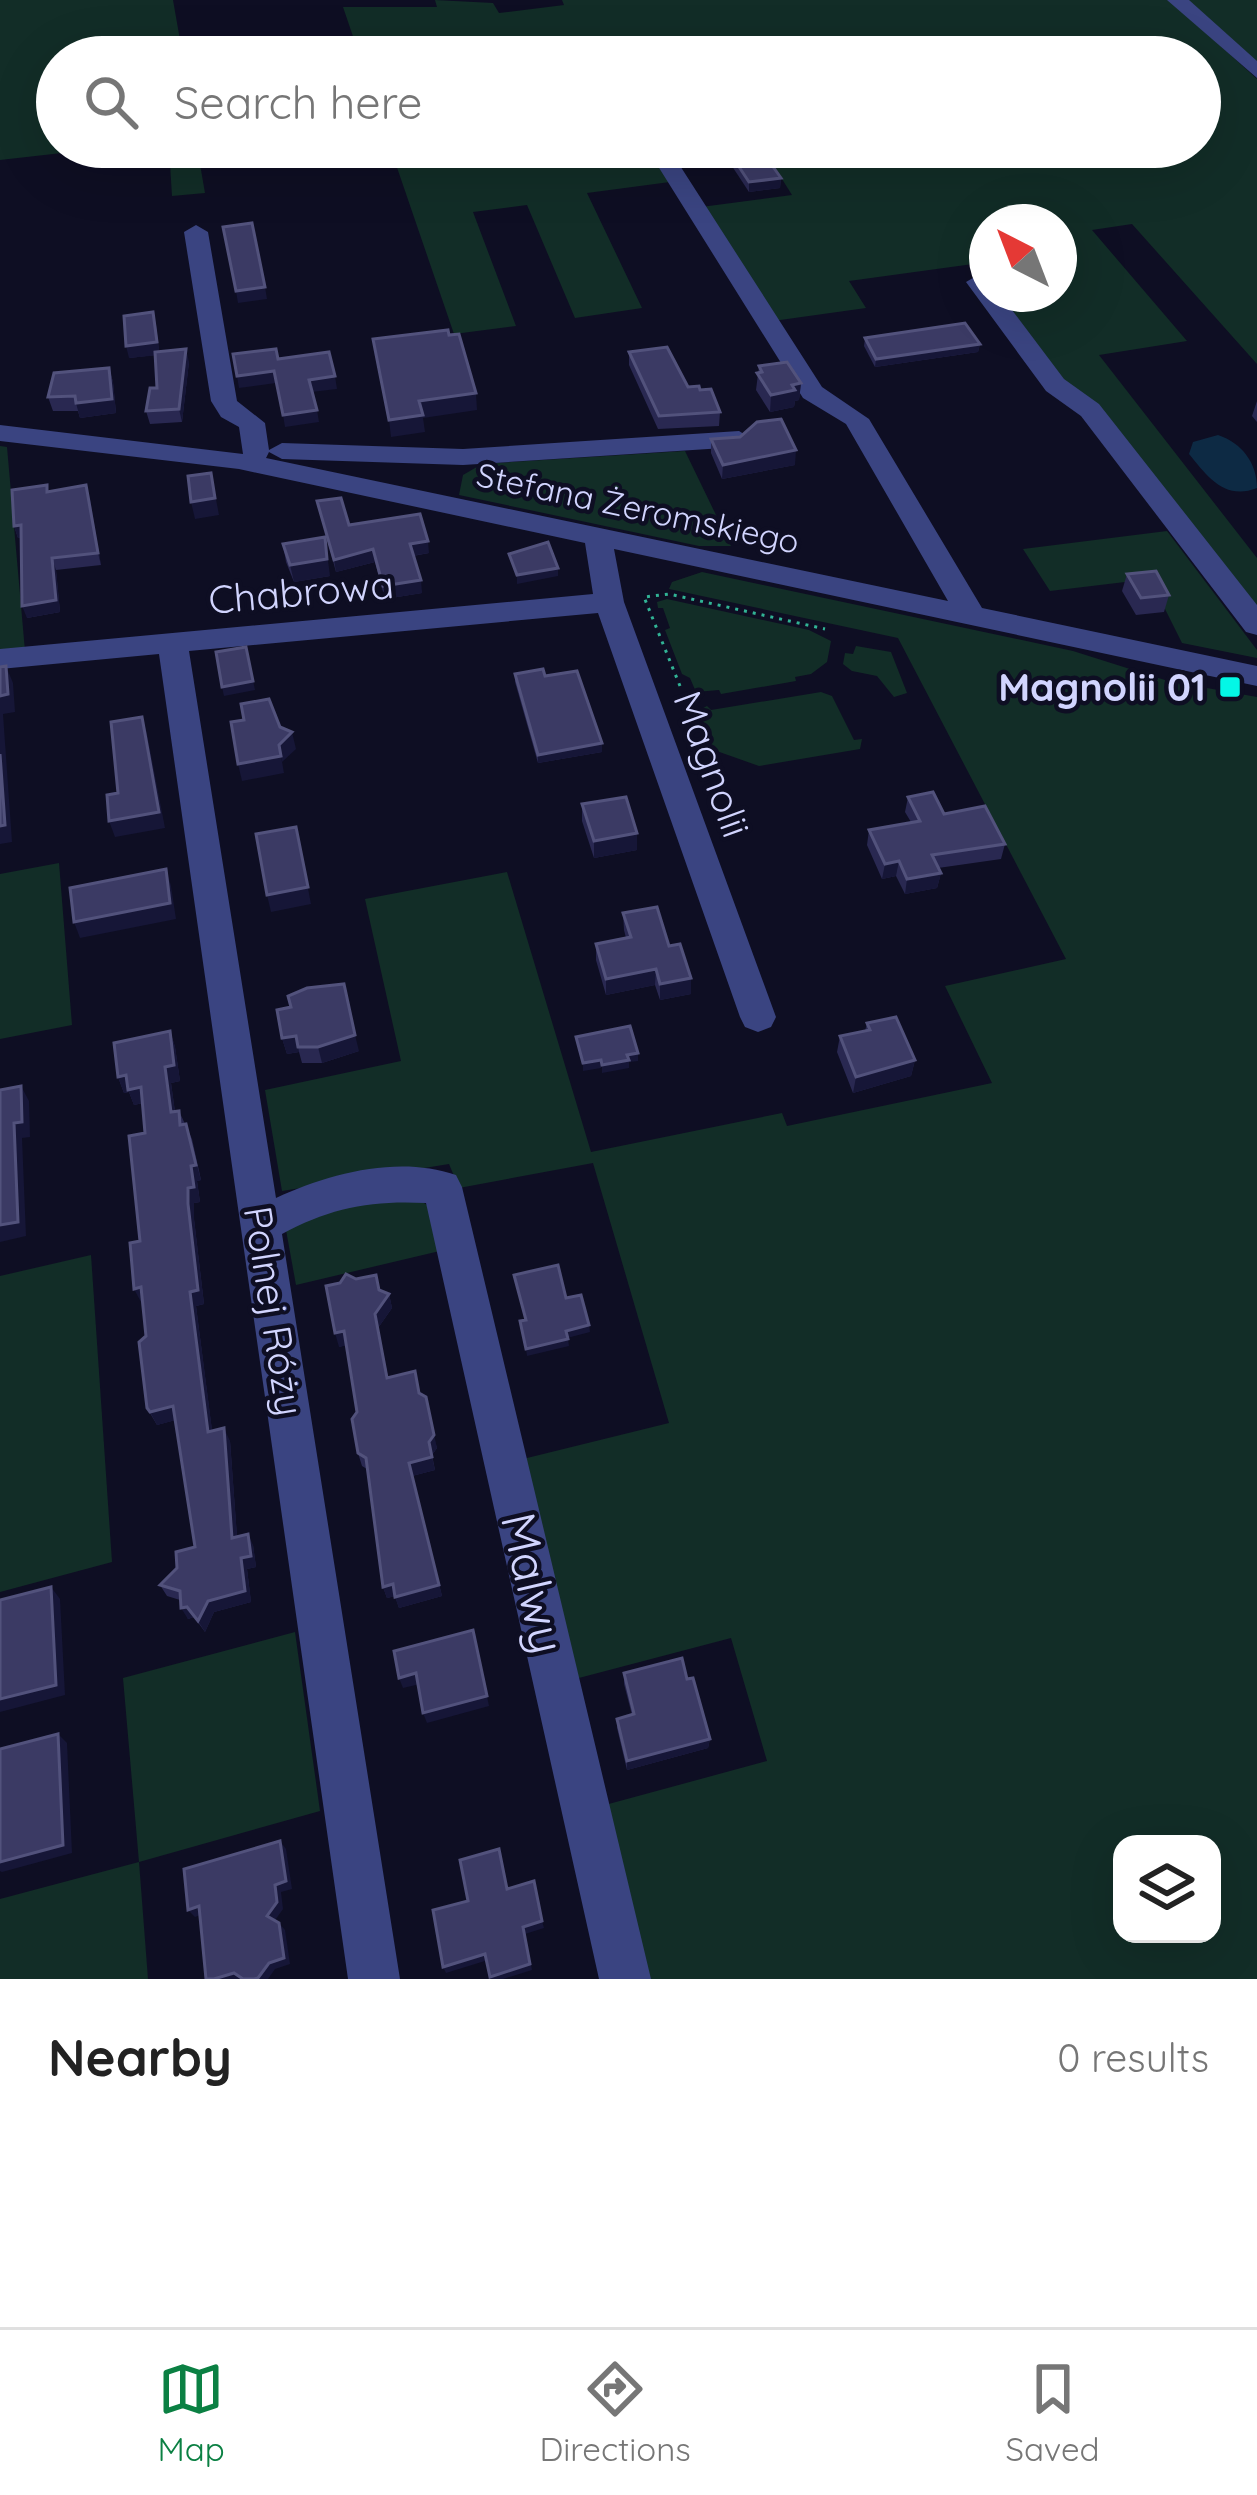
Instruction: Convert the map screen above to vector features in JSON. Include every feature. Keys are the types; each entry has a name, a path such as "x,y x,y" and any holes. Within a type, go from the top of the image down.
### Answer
{"street":[{"path":"1178,0 1218,36"},
{"path":"1221,39 1257,72"},
{"path":"670,168 812,392 856,419 971,614"},
{"path":"196,232 224,401 230,411 252,423 248,457 533,455 740,440"},
{"path":"1000,312 1055,385 1090,410 1257,625"},
{"name":"Stefana Żeromskiego","path":"0,433 248,457 598,538 1257,676"},
{"path":"355,485 406,455"},
{"name":"Magnolii","path":"598,538 609,602 758,1017"},
{"name":"Chabrowa","path":"0,659 609,602"},
{"name":"Polnej Róży","path":"172,644 374,1979"},
{"name":"Malwy","path":"261,1226 344,1186 378,1182 442,1187 625,1979"}],"path":[{"path":"680,686 644,596 651,593 825,629"}],"green space":[{"path":"0,0 173,0 179,36 36,36 36,156 0,160"},
{"path":"435,0 493,3 499,13 564,5 562,0 1170,0 1210,36 353,36 343,7 437,7"},
{"path":"1186,0 1257,0 1257,63"},
{"path":"1221,46 1257,79 1257,364 1132,224 1092,230 1187,341 1099,355 1257,558 1257,613 1010,312 1077,312 1077,204 969,204 969,265 849,281 866,308 773,321 701,207 792,195 775,168 1221,168"},
{"path":"170,168 201,168 205,193 172,196"},
{"path":"397,168 662,168 670,182 587,193 642,308 575,318 527,205 473,212 516,326 454,334"},
{"path":"0,446 7,447 25,651 0,653"},
{"path":"685,451 731,546 699,546 459,495 463,475 482,464"},
{"path":"1167,531 1257,650 1257,658 1182,643 1150,579 1050,591 1023,549"},
{"path":"702,572 1073,651 1168,681 1257,697 1257,1979 645,1979 605,1805 767,1761 731,1638 575,1679 523,1459 669,1423 593,1163 459,1188 449,1164 282,1191 265,1090 401,1061 365,899 507,872 591,1152 782,1113 787,1126 992,1083 945,986 1066,959 898,638 669,589 672,582"},
{"path":"667,599 809,630 831,641 827,662 811,674 795,677 796,681 721,694 719,690 696,692 690,678 682,674 665,630 670,628 663,608 658,608 657,602"},
{"path":"856,646 891,652 907,693 894,697 877,676 852,671 843,664 845,653 853,654"},
{"path":"821,692 832,696 854,740 862,739 860,749 759,766 711,749 697,711 707,706 711,710"},
{"path":"59,863 72,1025 0,1039 0,874"},
{"path":"416,1198 435,1210 444,1250 296,1285 286,1230 328,1204"},
{"path":"91,1255 112,1562 0,1592 0,1276"},
{"path":"295,1632 320,1811 139,1862 123,1678"},
{"path":"139,1862 148,1979 0,1979 0,1899"}],"water":[{"path":"1218,435 1246,455 1257,488 1226,489 1189,454 1193,442"}],"building":[{"path":"740,168 774,168 781,178 749,182"},
{"path":"252,223 265,287 236,291 223,227"},
{"path":"153,312 157,342 126,346 124,316"},
{"path":"965,323 980,344 876,359 865,338"},
{"path":"448,330 449,335 459,334 476,393 419,401 423,415 389,420 373,339"},
{"path":"667,347 688,387 711,389 720,412 659,416 629,352"},
{"path":"186,349 179,409 146,411 150,388 157,388 155,352"},
{"path":"276,349 278,359 329,352 335,376 309,380 317,410 283,415 274,371 237,376 233,354"},
{"path":"787,362 801,383 792,385 795,390 771,395 757,373 762,372 759,366"},
{"path":"109,368 112,399 76,403 75,396 48,397 54,373"},
{"path":"781,419 796,450 723,465 711,439 740,437 757,422"},
{"path":"211,473 215,498 191,502 188,476"},
{"path":"47,485 47,492 86,485 98,553 52,558 56,600 22,606 21,525 14,526 12,490"},
{"path":"341,498 349,525 420,514 428,541 410,544 421,580 383,586 373,549 334,560 317,501"},
{"path":"325,537 327,559 290,565 283,544"},
{"path":"548,542 558,568 517,575 509,554"},
{"path":"1156,571 1169,595 1141,598 1127,574"},
{"path":"246,647 253,681 222,687 216,652"},
{"path":"6,666 8,694 0,696 0,667"},
{"path":"543,669 545,676 577,671 602,743 538,755 515,674"},
{"path":"269,699 280,727 292,732 279,745 281,756 238,764 231,722 244,720 241,704"},
{"path":"142,717 159,812 109,821 107,795 118,793 111,722"},
{"path":"0,754 5,825 0,826"},
{"path":"933,792 944,814 985,806 1005,844 932,855 941,873 907,879 899,861 885,864 869,830 920,821 908,797"},
{"path":"626,797 637,833 594,841 582,804"},
{"path":"296,827 308,887 267,895 256,834"},
{"path":"166,869 170,903 74,922 70,888"},
{"path":"657,907 669,946 680,944 691,978 660,984 656,969 606,979 596,944 631,937 623,913"},
{"path":"344,984 355,1035 318,1047 298,1047 296,1036 282,1038 277,1010 291,1007 288,996 307,988"},
{"path":"896,1017 915,1060 856,1077 840,1036 870,1030 867,1023"},
{"path":"630,1026 638,1053 627,1055 629,1060 602,1065 601,1060 583,1063 576,1037"},
{"path":"170,1031 174,1065 165,1067 171,1112 179,1111 180,1125 186,1124 196,1165 191,1166 194,1187 188,1188 188,1204 198,1290 190,1292 208,1432 224,1428 232,1538 248,1534 251,1556 241,1558 245,1591 208,1601 198,1621 187,1607 181,1608 180,1591 160,1585 177,1568 176,1552 195,1547 173,1406 150,1412 147,1408 139,1342 146,1336 141,1287 134,1289 130,1243 140,1241 129,1136 145,1133 141,1087 128,1090 126,1075 118,1077 114,1043"},
{"path":"21,1086 22,1122 14,1123 18,1222 0,1225 0,1090"},
{"path":"558,1265 566,1298 581,1295 589,1325 566,1331 568,1339 526,1349 520,1321 526,1320 514,1275"},
{"path":"346,1274 356,1279 376,1275 379,1290 389,1294 375,1314 387,1378 415,1371 434,1435 429,1442 432,1457 409,1463 439,1585 395,1597 393,1584 383,1587 366,1458 358,1453 352,1419 357,1412 344,1331 335,1333 326,1286 340,1283"},
{"path":"51,1587 56,1685 0,1699 0,1600"},
{"path":"473,1630 487,1696 423,1713 416,1673 399,1678 394,1651"},
{"path":"682,1658 687,1679 693,1678 710,1739 627,1761 617,1719 634,1714 624,1673"},
{"path":"58,1734 63,1845 0,1862 0,1749"},
{"path":"280,1841 286,1881 275,1885 277,1902 267,1916 279,1923 284,1958 269,1963 258,1978 243,1979 234,1973 206,1979 199,1906 188,1910 184,1869"},
{"path":"499,1849 507,1889 534,1881 542,1921 523,1927 530,1964 490,1977 485,1954 443,1967 433,1910 468,1901 460,1860"}],"place":[{"name":"Magnolii 01","path":"1230,687"}]}
